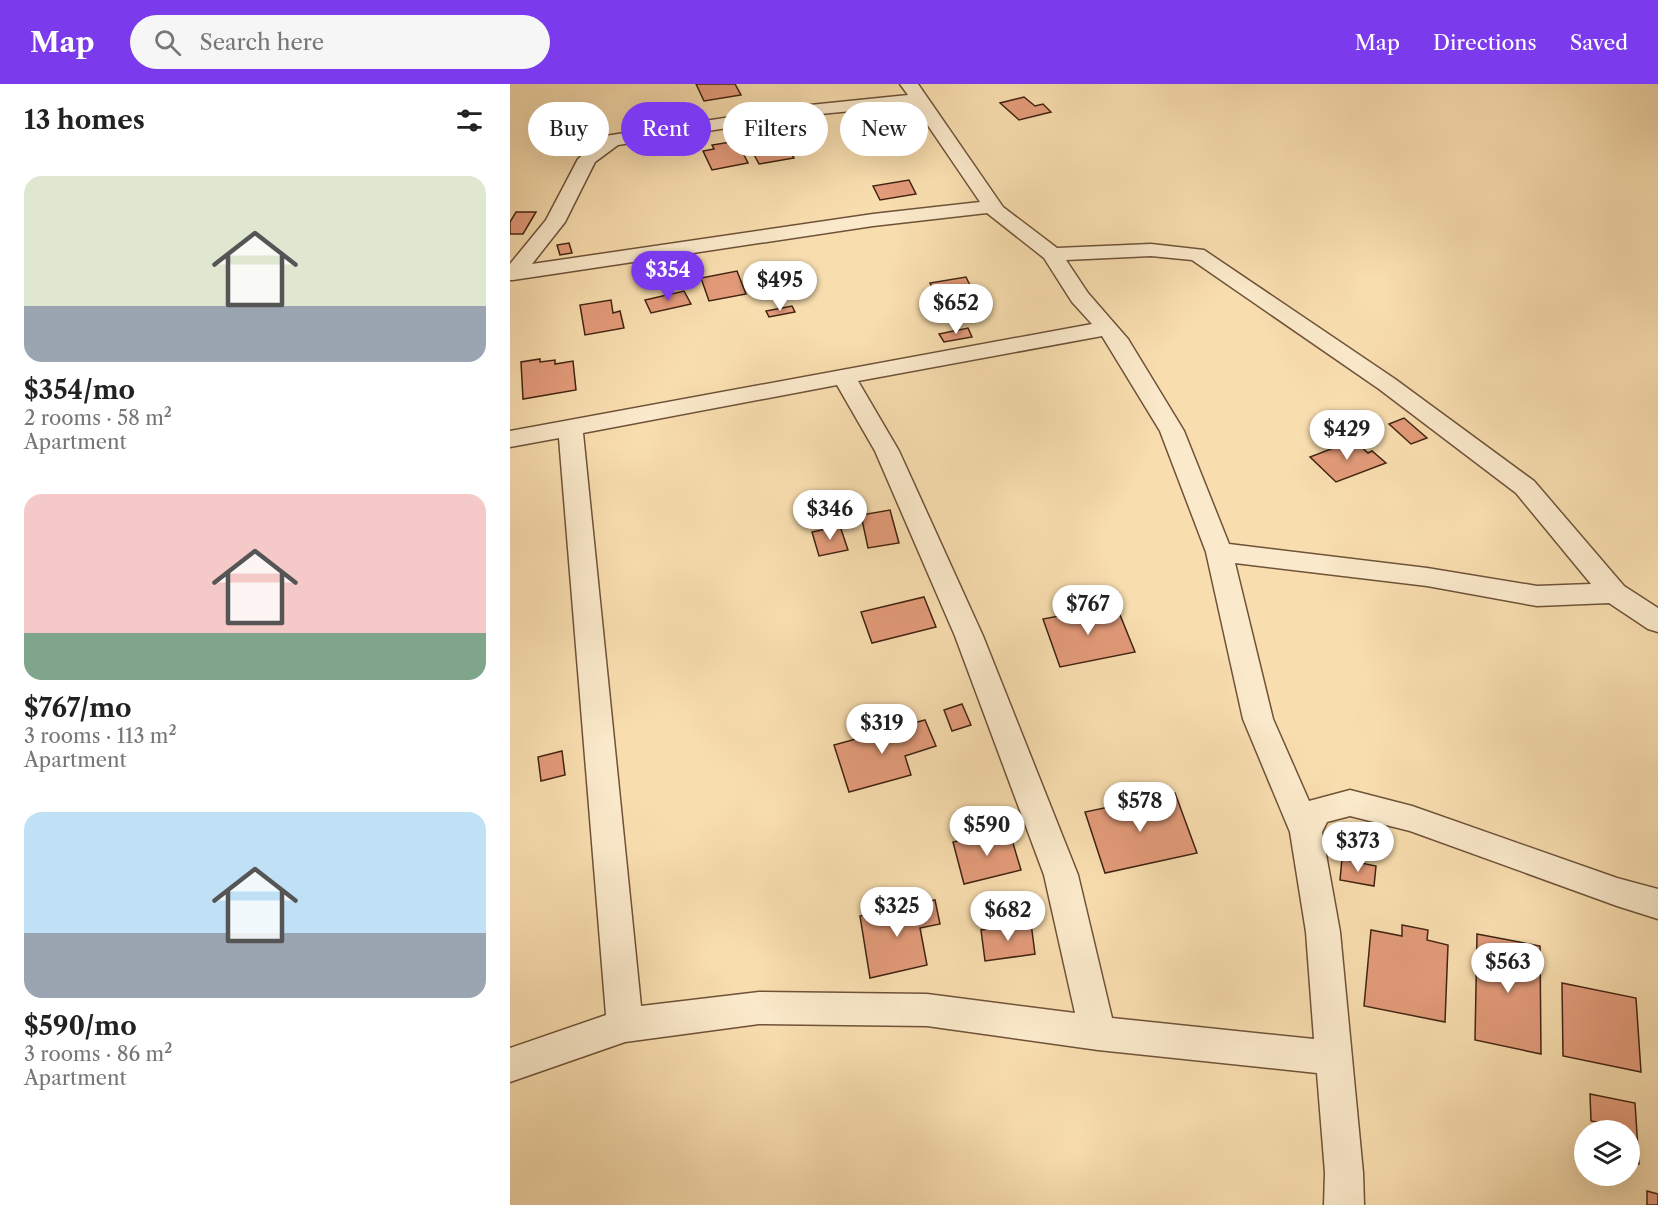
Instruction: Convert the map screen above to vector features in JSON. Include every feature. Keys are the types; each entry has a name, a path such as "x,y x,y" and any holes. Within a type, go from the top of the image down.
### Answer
{"street":[{"path":"511,274 555,222 587,159 612,140 810,110 915,91 992,206 1052,254 1080,297 1117,339 1172,431 1219,552 1258,719 1306,832 1323,932 1344,1173 1344,1205"},
{"path":"511,274 873,220 992,206"},
{"path":"1052,254 1151,250 1197,254 1387,384 1525,487 1614,593 1658,622"},
{"path":"510,439 1108,328"},
{"path":"844,377 887,450 978,658 1061,875 1098,1033"},
{"path":"570,428 625,1025"},
{"path":"1219,552 1427,577 1537,596 1614,593"},
{"path":"1306,832 1315,812 1350,803 1412,819 1617,892 1658,904"},
{"path":"510,1065 625,1025 759,1008 927,1010 1098,1033 1334,1058"}],"building":[{"path":"696,84 735,84 741,95 704,101"},
{"path":"1024,97 1035,106 1043,104 1051,112 1019,120 1000,103"},
{"path":"723,143 723,156 744,156 748,163 712,170 705,156 711,156 711,150 714,149 712,145"},
{"path":"755,156 793,156 794,158 759,164"},
{"path":"909,180 916,194 880,200 873,186"},
{"path":"516,212 536,212 523,234 510,234 510,222"},
{"path":"569,243 572,253 560,255 557,245"},
{"path":"737,271 746,294 709,301 701,278"},
{"path":"966,277 977,300 941,307 930,283"},
{"path":"684,291 691,304 651,313 645,300"},
{"path":"611,300 613,313 620,311 624,328 585,335 580,305"},
{"path":"792,306 795,312 769,317 766,311"},
{"path":"968,328 972,337 944,342 939,334"},
{"path":"540,359 540,362 555,360 555,364 573,361 576,390 523,399 521,362"},
{"path":"1404,418 1427,438 1411,444 1389,424"},
{"path":"1354,440 1368,453 1372,451 1386,463 1336,482 1310,457"},
{"path":"890,510 899,543 868,548 861,515"},
{"path":"840,526 848,550 819,556 812,532"},
{"path":"924,597 936,627 872,643 861,612"},
{"path":"1116,605 1135,652 1060,667 1043,619"},
{"path":"962,704 971,725 952,731 944,710"},
{"path":"925,720 936,746 905,756 911,775 849,792 834,745"},
{"path":"562,751 565,775 541,781 538,757"},
{"path":"1175,793 1197,853 1105,873 1085,812"},
{"path":"1009,830 1021,870 964,884 953,842"},
{"path":"1342,859 1376,866 1374,886 1340,880"},
{"path":"935,900 940,924 920,928 927,965 870,978 860,916"},
{"path":"1031,923 1035,954 985,961 981,930"},
{"path":"1402,925 1428,930 1427,940 1448,945 1445,1022 1364,1006 1371,930 1402,936"},
{"path":"1477,934 1540,946 1541,1054 1475,1040"},
{"path":"1562,983 1636,998 1641,1072 1563,1056"},
{"path":"1590,1094 1635,1103 1636,1120 1591,1120"},
{"path":"1647,1191 1658,1194 1658,1205 1647,1205"}]}
